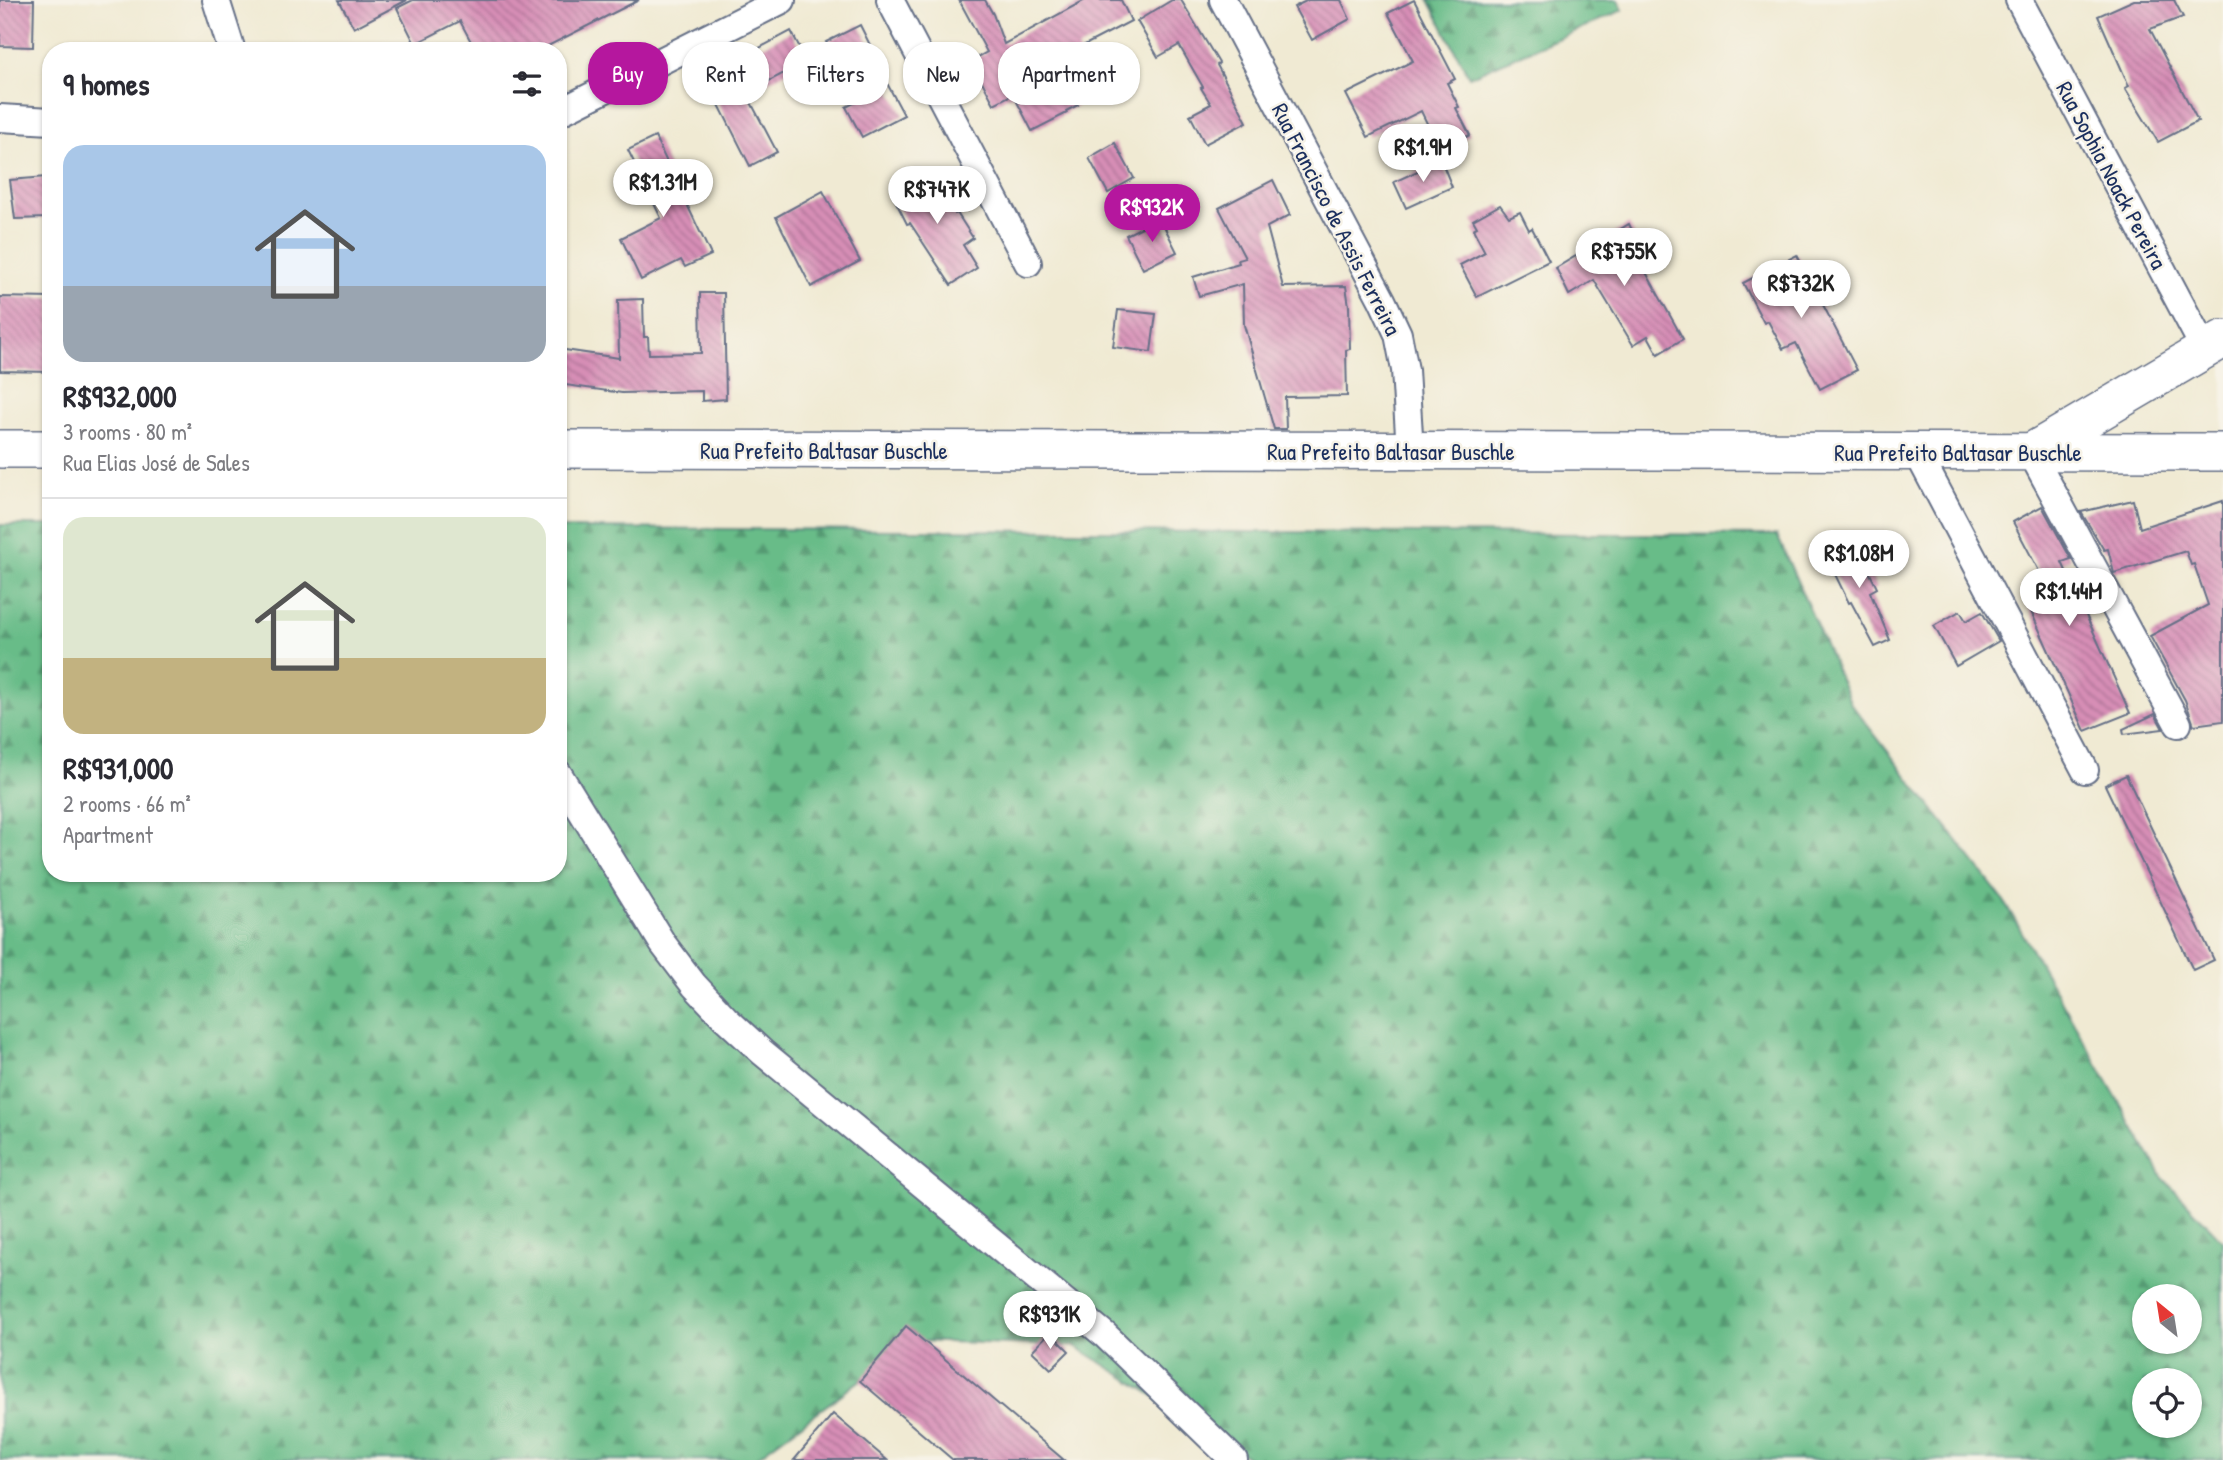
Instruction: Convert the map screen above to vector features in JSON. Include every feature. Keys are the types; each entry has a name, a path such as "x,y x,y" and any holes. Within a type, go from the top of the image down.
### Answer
{"main road":[{"path":"2031,452 2214,344"},
{"path":"2150,382 2135,411 2134,425 2139,435 2156,452"},
{"path":"0,449 42,449"},
{"name":"Rua Prefeito Baltasar Buschle","path":"567,449 2223,452"}],"street":[{"path":"216,0 229,42"},
{"path":"567,108 782,0"},
{"path":"890,0 1028,263"},
{"name":"Rua Francisco de Assis Ferreira","path":"1223,0 1398,334 1405,370 1410,451"},
{"name":"Rua Sophia Noack Pereira","path":"2019,0 2214,344"},
{"path":"0,118 42,120"},
{"path":"1917,452 2085,771"},
{"path":"2031,452 2178,724"},
{"path":"567,788 663,944 694,985 725,1018 762,1052 1105,1335 1234,1460"}],"green space":[{"path":"1429,0 1618,0 1623,10 1469,77"},
{"path":"0,525 42,525 42,882 567,882 567,528 1777,535 1851,704 2004,901 2162,1177 2222,1240 2223,1460 1251,1460 1075,1346 913,1341 753,1460 0,1460"}],"building":[{"path":"0,0 34,0 33,47 0,46"},
{"path":"339,0 407,0 354,28"},
{"path":"413,0 639,0 556,42 471,42 460,21 414,42 397,8"},
{"path":"959,0 985,0 1003,42 998,42 998,102 994,104 984,85 984,54 987,52"},
{"path":"1085,0 1121,0 1131,21 1090,42 1008,42"},
{"path":"1172,0 1181,0 1219,63 1217,65 1247,122 1205,144 1190,115 1211,104 1201,88 1203,87 1179,45 1158,57 1137,21"},
{"path":"1308,0 1341,0 1350,19 1312,40 1294,7"},
{"path":"1414,0 1455,79 1447,83 1470,135 1440,150 1421,111 1368,137 1346,94 1413,61 1388,13"},
{"path":"2134,0 2174,0 2183,17 2150,29 2198,121 2158,142 2125,88 2129,86 2098,16"},
{"path":"860,25 868,42 826,42"},
{"path":"791,31 797,42 783,42 783,74 769,81 769,43"},
{"path":"889,87 904,115 862,137 846,107 889,105"},
{"path":"719,105 752,105 777,152 750,166"},
{"path":"1019,105 1078,105 1066,111 1067,113 1032,131"},
{"path":"655,137 711,255 685,267 681,260 641,280 621,238 661,218 628,150"},
{"path":"1115,143 1134,178 1108,193 1089,158"},
{"path":"1441,160 1452,187 1406,208 1394,182"},
{"path":"933,173 955,214 957,213 973,238 963,245 977,268 951,285 910,223 907,224 892,194"},
{"path":"42,177 42,218 15,219 10,180"},
{"path":"1273,180 1290,215 1267,227 1283,287 1346,286 1349,306 1347,396 1285,397 1286,429 1274,429 1244,325 1243,284 1199,296 1193,277 1239,263 1238,260 1245,258 1219,208"},
{"path":"823,191 860,261 811,287 776,217"},
{"path":"1500,205 1509,217 1520,212 1529,230 1532,228 1549,261 1477,297 1460,265 1485,252 1473,229 1477,227 1473,220"},
{"path":"1160,218 1177,252 1143,269 1126,235"},
{"path":"1629,224 1639,245 1635,247 1645,266 1643,267 1683,339 1658,354 1648,336 1633,345 1594,280 1569,295 1556,268"},
{"path":"1797,255 1857,370 1820,389 1796,343 1783,349 1768,321 1764,323 1743,283"},
{"path":"700,293 724,293 726,399 702,401 702,391 622,393 567,385 567,350 619,358 618,300 643,299 644,337 648,337 649,354 701,353"},
{"path":"0,297 42,298 42,372 0,371"},
{"path":"1118,310 1156,314 1151,352 1113,347"},
{"path":"2133,500 2140,528 2223,501 2223,721 2194,725 2185,700 2150,636 2208,605 2194,564 2191,565 2186,551 2114,573 2108,549 2104,550 2081,512"},
{"path":"2042,506 2071,559 2062,562 2130,713 2085,731 2024,596 2047,586 2013,522"},
{"path":"1855,542 1877,588 1870,592 1890,640 1875,647 1826,556"},
{"path":"1960,611 1966,621 1982,612 1999,641 1956,666 1934,626"},
{"path":"2155,714 2163,729 2124,734 2123,729"},
{"path":"2126,775 2214,960 2193,970 2105,785"},
{"path":"906,1326 1064,1460 953,1460 860,1381"},
{"path":"1050,1332 1069,1351 1051,1369 1032,1351"},
{"path":"833,1414 887,1460 794,1460"}]}
